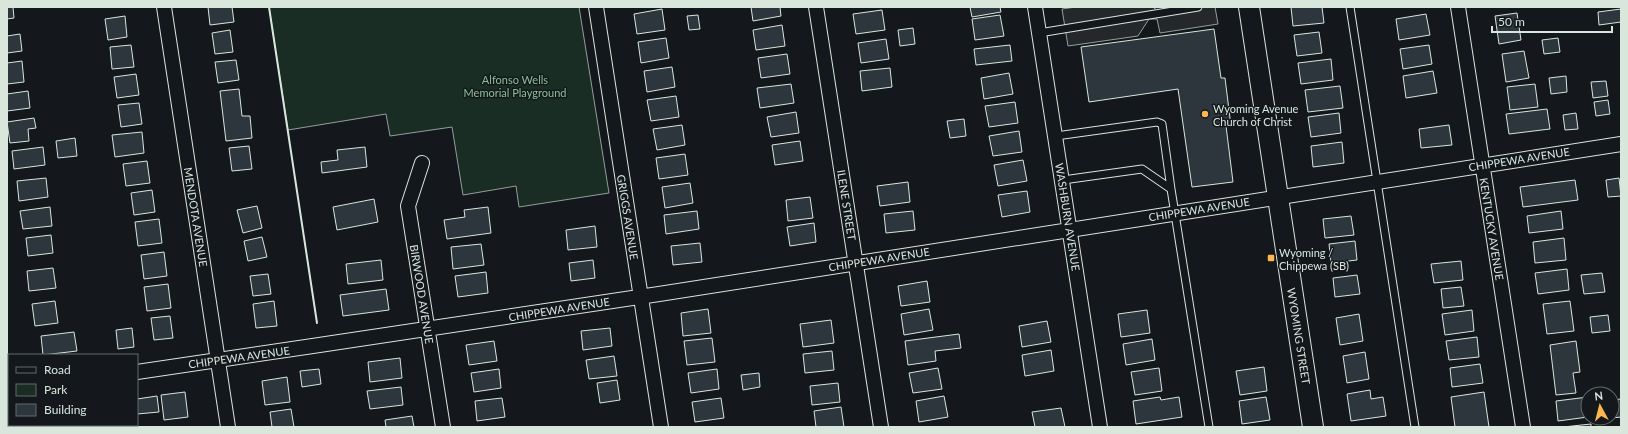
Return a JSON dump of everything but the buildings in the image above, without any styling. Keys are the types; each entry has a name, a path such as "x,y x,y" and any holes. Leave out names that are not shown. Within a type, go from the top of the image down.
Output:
{"street":[{"name":"MENDOTA AVENUE","path":"164,7 228,427"},
{"name":"GRIGGS AVENUE","path":"596,7 661,427"},
{"name":"ILENE STREET","path":"816,7 881,427"},
{"name":"WASHBURN AVENUE","path":"1035,7 1100,427"},
{"name":"WYOMING STREET","path":"1249,7 1314,427"},
{"name":"KENTUCKY AVENUE","path":"1458,7 1523,427"},
{"name":"CHIPPEWA AVENUE","path":"138,372 641,297 1070,231 1278,196 1621,144"},
{"name":"BIRWOOD AVENUE","path":"422,163 408,206 443,427"}],"lane":[{"path":"1039,33 1198,7"},
{"path":"1350,7 1415,427"},
{"path":"1056,136 1151,122 1162,124 1209,427"},
{"path":"1062,180 1142,170 1171,189"}],"green space":[{"name":"Alfonso Wells Memorial Playground","path":"269,7 579,7 609,193 519,207 516,186 463,195 452,127 390,136 386,114 288,130"}],"shaded area":[{"path":"1076,7 1153,7 1155,9 1155,7 1215,7 1218,24 1160,33 1157,19 1149,19 1138,36 1068,46 1062,9"}],"wall":[{"path":"269,7 317,323"}],"place":[{"name":"Wyoming Avenue Church of Christ","path":"1205,114"},
{"name":"Wyoming / Chippewa (SB)","path":"1271,258"}]}
